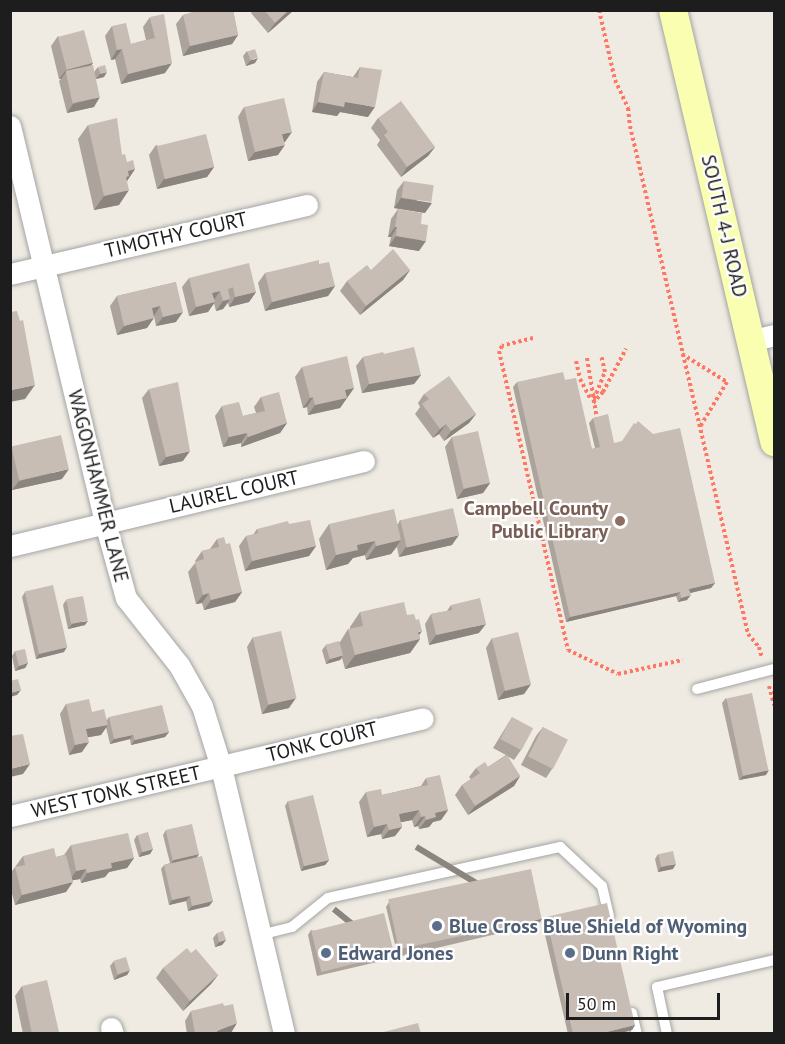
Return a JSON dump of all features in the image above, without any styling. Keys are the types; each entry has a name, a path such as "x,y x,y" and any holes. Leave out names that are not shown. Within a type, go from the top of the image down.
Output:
{"main road":[{"name":"SOUTH 4-J ROAD","path":"673,10 762,338 774,442"}],"street":[{"name":"WAGONHAMMER LANE","path":"10,126 105,523 126,598 179,665 202,706 221,767 284,1034"},
{"name":"TIMOTHY COURT","path":"10,274 307,205"},
{"name":"LAUREL COURT","path":"10,546 364,462"},
{"name":"TONK COURT","path":"221,767 423,718"},
{"name":"WEST TONK STREET","path":"10,816 221,767"}],"lane":[{"path":"697,689 774,669"},
{"path":"260,935 292,927 328,898 560,847 602,886 613,931"},
{"path":"667,1034 657,987 774,960"},
{"path":"629,999 637,1034"}],"path":[{"path":"599,10 615,80 628,108 630,126 682,354 748,634 759,647 763,660"},
{"path":"533,338 502,346 499,351 568,650 618,674 681,660"},
{"path":"593,403 603,392 626,349"},
{"path":"682,354 727,381 700,427"},
{"path":"593,403 605,372 601,355"},
{"path":"587,358 597,421"},
{"path":"576,361 580,379 593,403"},
{"path":"768,681 774,705"}],"building":[{"path":"200,10 233,10 238,35 190,46 183,15"},
{"path":"264,10 289,10 275,23"},
{"path":"164,14 172,63 128,74 122,49 117,50 112,26 126,23 131,44 155,38 150,17"},
{"path":"84,30 93,63 67,70 58,37"},
{"path":"255,49 258,58 250,60 247,51"},
{"path":"93,65 100,97 72,103 66,71"},
{"path":"105,65 107,72 100,74 98,67"},
{"path":"360,67 382,70 375,107 345,102 344,107 318,102 324,72 358,78"},
{"path":"284,98 292,132 282,134 285,145 255,152 244,107"},
{"path":"401,101 435,147 407,167 384,135 388,132 378,118"},
{"path":"117,118 122,155 125,154 127,162 133,160 135,169 128,171 129,176 126,177 129,190 104,196 88,125"},
{"path":"206,134 214,167 165,179 157,146"},
{"path":"404,181 434,185 431,202 402,198"},
{"path":"398,209 422,213 421,224 428,225 426,241 396,236"},
{"path":"393,249 410,270 366,306 347,281 367,265 371,270"},
{"path":"319,260 319,264 329,262 335,286 272,302 265,273"},
{"path":"249,263 256,292 235,297 233,287 228,289 230,299 223,301 220,291 212,293 215,302 196,307 189,278"},
{"path":"176,282 183,312 163,317 160,306 152,308 154,318 124,326 117,296"},
{"path":"17,311 20,321 23,320 35,385 11,390 10,312"},
{"path":"414,347 421,375 369,384 363,357"},
{"path":"347,356 354,388 345,390 347,398 315,405 313,397 310,398 302,367"},
{"name":"Campbell County Public Library","path":"563,372 565,380 576,378 592,449 600,447 593,418 608,414 614,443 622,441 634,423 638,421 653,434 680,428 715,583 689,589 691,595 681,598 680,592 570,617 517,382"},
{"path":"449,376 476,414 451,431 446,424 440,429 422,404 429,399 424,394"},
{"path":"178,382 190,451 166,457 149,389"},
{"path":"279,392 287,423 248,437 247,433 229,437 222,406 239,402 243,416 265,411 261,397"},
{"path":"478,431 490,483 464,489 452,437"},
{"path":"61,435 69,469 19,481 11,446"},
{"path":"453,508 459,535 407,547 400,520"},
{"path":"394,509 401,540 376,546 375,541 357,545 358,550 336,555 329,524"},
{"path":"310,520 316,546 252,561 246,536 258,533 257,529 288,521 289,524"},
{"path":"224,537 226,544 230,543 242,592 211,600 209,593 203,595 195,562 204,559 202,551 219,547 217,539"},
{"path":"53,585 67,647 39,654 25,592"},
{"path":"83,596 88,621 71,624 66,599"},
{"path":"480,598 486,624 436,635 431,614 452,610 451,605"},
{"path":"404,602 407,615 414,614 416,620 419,619 422,631 418,632 420,639 355,655 348,629 363,626 360,612"},
{"path":"281,631 297,698 268,705 253,638"},
{"path":"518,632 531,684 505,691 492,639"},
{"path":"339,641 343,655 330,659 326,645"},
{"path":"25,649 28,663 19,666 15,651"},
{"path":"18,679 21,690 10,693 10,681"},
{"path":"752,693 768,770 743,776 727,698"},
{"path":"89,699 92,712 104,709 108,725 86,729 89,742 75,745 66,704"},
{"path":"162,705 169,732 135,740 133,735 114,739 109,717"},
{"path":"512,717 533,728 521,750 500,739"},
{"path":"543,727 568,740 553,769 528,756"},
{"path":"23,734 30,764 10,769 10,736"},
{"path":"507,755 520,776 475,806 462,785 480,773 476,768 485,762 488,767"},
{"path":"440,775 448,810 435,813 436,817 426,820 425,816 421,817 419,810 399,814 402,827 389,830 387,824 374,827 366,792 381,789 382,795 428,785 426,778"},
{"path":"313,795 329,860 304,866 288,801"},
{"path":"192,824 199,854 173,860 166,830"},
{"path":"148,832 153,849 142,852 137,835"},
{"path":"128,833 134,858 111,863 112,868 87,873 86,869 76,871 71,845"},
{"path":"54,848 56,857 66,855 73,882 22,895 15,867 25,865 23,856"},
{"path":"673,851 676,864 661,867 658,854"},
{"path":"202,856 213,901 192,906 190,896 172,900 164,865"},
{"path":"531,869 542,919 399,949 388,899"},
{"path":"607,903 635,1025 599,1034 573,1034 546,917"},
{"path":"384,913 394,954 321,972 311,931"},
{"path":"223,931 226,940 219,942 217,933"},
{"path":"187,948 191,953 196,949 218,975 190,1001 163,968"},
{"path":"126,957 130,970 118,974 114,961"},
{"path":"47,980 59,1032 32,1034 22,986"},
{"path":"223,1003 224,1006 233,1004 237,1023 217,1031 217,1034 195,1034 191,1011"},
{"path":"418,1023 421,1034 376,1034"}],"place":[{"name":"Campbell County Public Library","path":"620,521"},
{"name":"Blue Cross Blue Shield of Wyoming","path":"437,926"},
{"name":"Edward Jones","path":"326,953"},
{"name":"Dunn Right","path":"570,953"}]}
